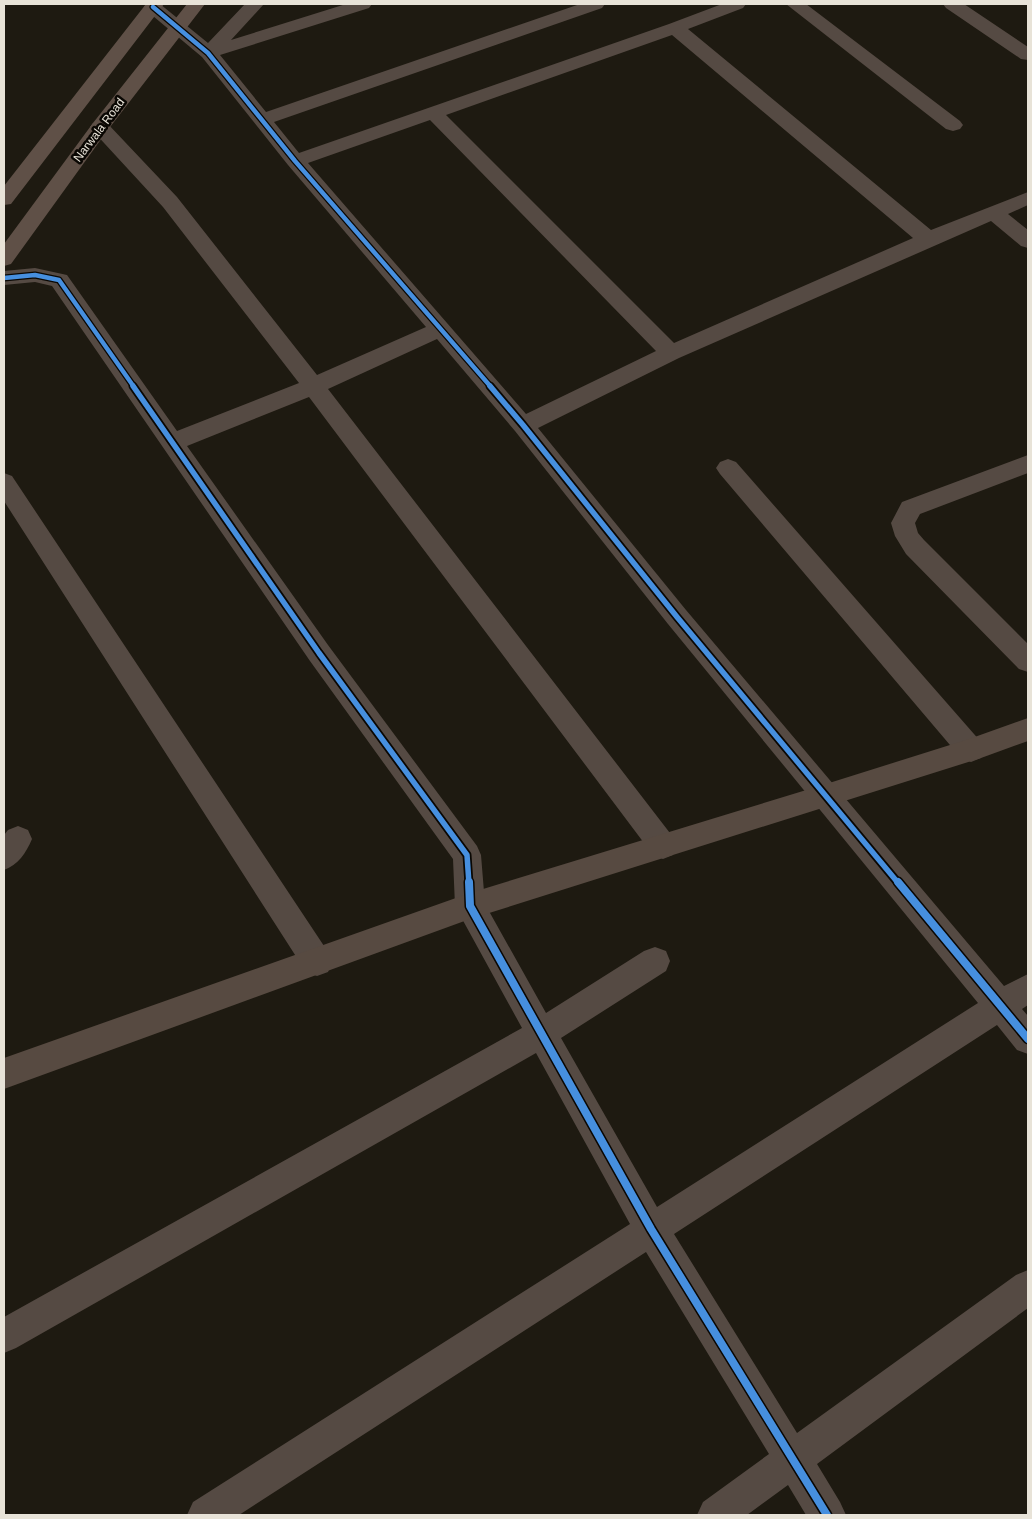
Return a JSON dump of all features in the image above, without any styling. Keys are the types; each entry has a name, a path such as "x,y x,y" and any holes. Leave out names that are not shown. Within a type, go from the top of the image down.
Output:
{"main road":[{"name":"Narwala Road","path":"4,258 100,127 196,4"},
{"path":"4,200 154,5"},
{"path":"4,1074 470,906 826,796 971,750 1028,729"}],"street":[{"path":"208,53 255,4"},
{"path":"208,53 363,4"},
{"path":"261,120 596,4"},
{"path":"295,162 675,28 737,4"},
{"path":"795,4 953,126"},
{"path":"952,4 1028,55"},
{"path":"154,5 208,53 295,162 523,425 677,617 826,796 1015,997 1028,1038"},
{"path":"675,28 928,239"},
{"path":"433,113 671,353"},
{"path":"100,127 170,202 314,386 663,846"},
{"path":"523,425 671,353 928,239 1028,198"},
{"path":"994,213 1028,241"},
{"path":"4,278 35,275 59,280 319,654 468,855 470,906 651,1228 827,1515"},
{"path":"171,443 314,386 440,329"},
{"path":"1028,464 911,508 903,523 907,536 915,547 1028,661"},
{"path":"728,468 971,750"},
{"path":"4,482 317,962"},
{"path":"4,1336 542,1033 655,961"},
{"path":"206,1515 651,1228 1015,997"},
{"path":"716,1515 1028,1287"}],"cycle path":[{"path":"153,7 208,53 295,161 523,425 677,617 1028,1039"},
{"path":"4,278 35,275 59,280 319,653 467,855 470,906 651,1229 827,1515"}]}
